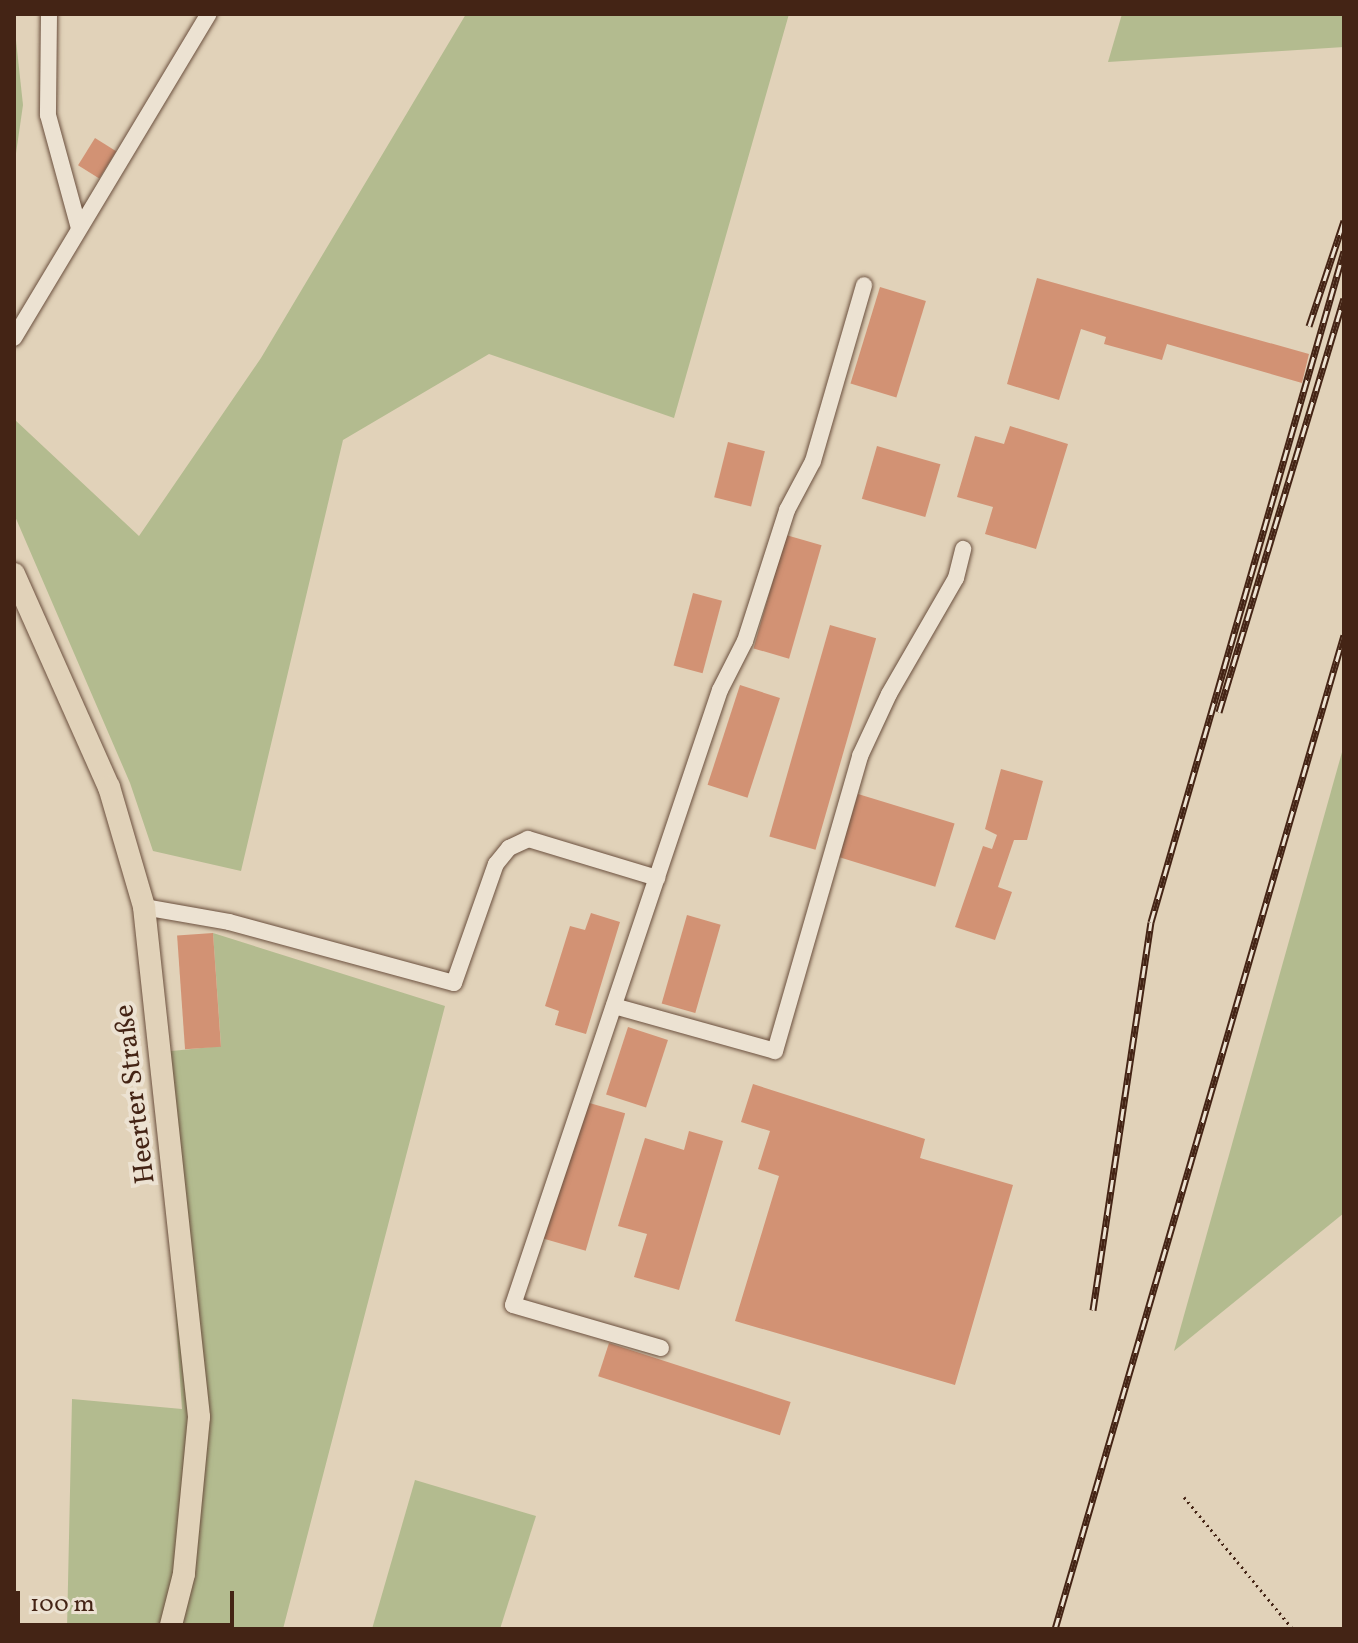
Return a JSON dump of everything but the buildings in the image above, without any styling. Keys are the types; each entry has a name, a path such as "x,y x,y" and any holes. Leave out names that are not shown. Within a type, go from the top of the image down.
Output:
{"main road":[{"name":"Heerter Straße","path":"14,574 109,787 144,907 199,1417 184,1574 170,1629"}],"lane":[{"path":"49,14 48,115 79,228"},
{"path":"14,338 209,14"},
{"path":"661,1348 513,1305 720,690 745,641 787,510 813,461 864,285"},
{"path":"614,1006 775,1051 860,756 889,694 943,603 963,549"},
{"path":"144,907 229,922 454,983 496,864 509,848 528,839 657,878"}],"path":[{"path":"1184,1497 1293,1629"}],"green space":[{"path":"466,14 789,14 674,418 489,354 343,440 241,871 153,851 130,783 14,514 14,419 139,536 261,358"},
{"path":"1122,14 1344,14 1344,47 1108,62"},
{"path":"14,22 23,105 14,167"},
{"path":"1344,745 1344,1213 1174,1351"},
{"path":"213,933 445,1006 283,1629 67,1629 72,1399 182,1409 162,1113 152,1053 221,1046"},
{"path":"415,1480 536,1516 500,1629 372,1629"}],"railway":[{"path":"1309,326 1344,221"},
{"path":"1093,1310 1151,922 1344,251"},
{"path":"1219,712 1344,298"},
{"path":"1055,1629 1344,635"}]}
